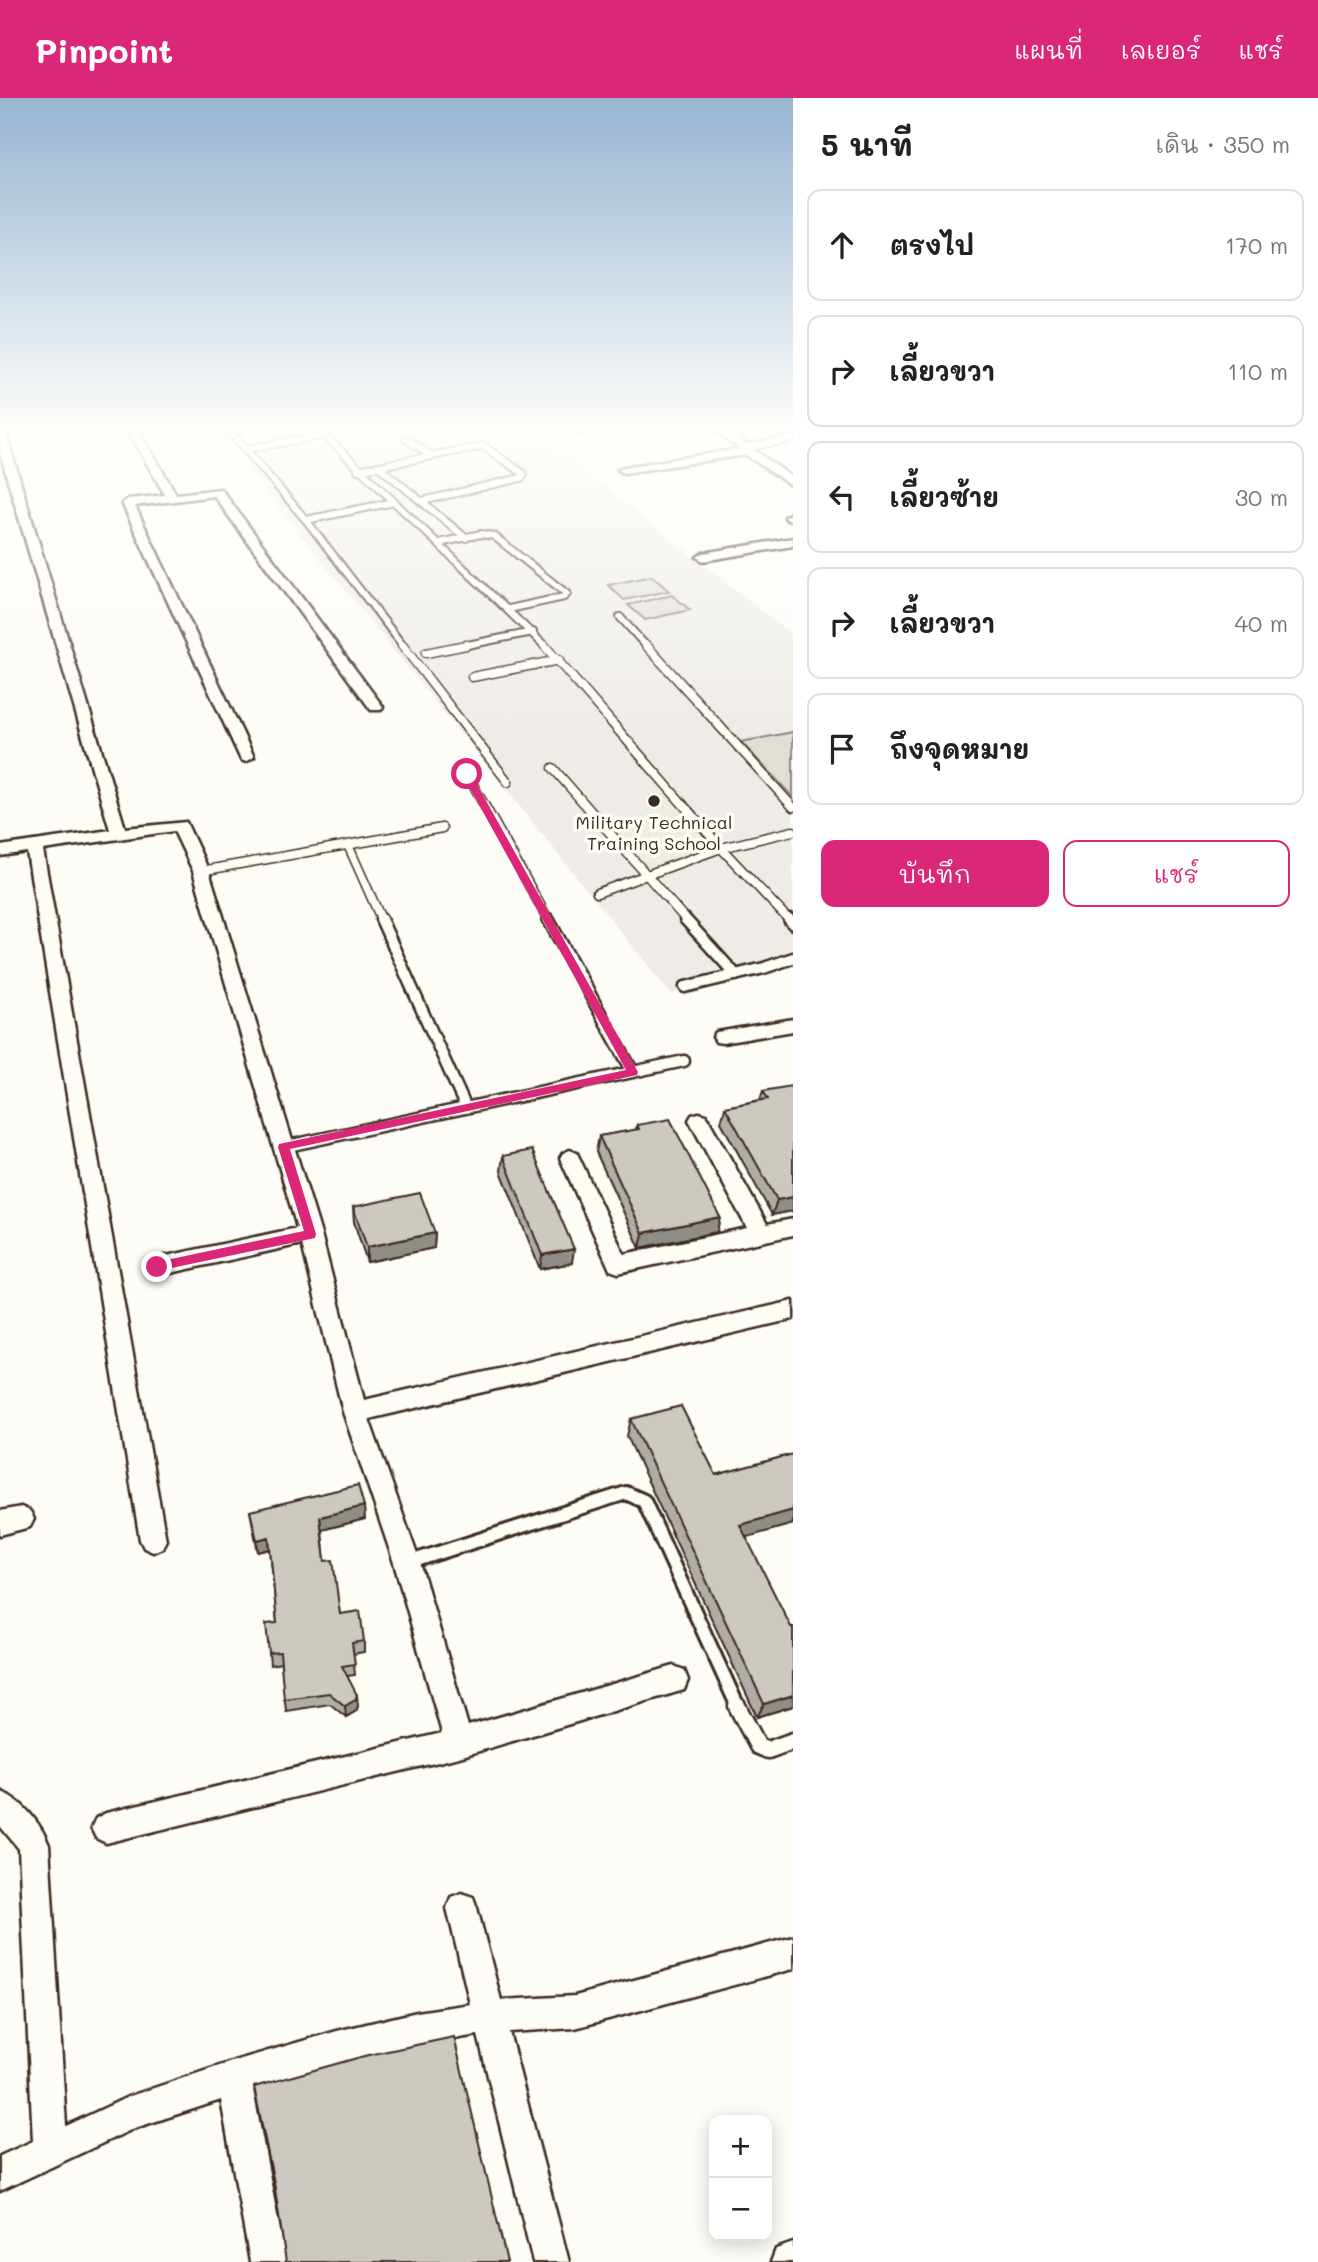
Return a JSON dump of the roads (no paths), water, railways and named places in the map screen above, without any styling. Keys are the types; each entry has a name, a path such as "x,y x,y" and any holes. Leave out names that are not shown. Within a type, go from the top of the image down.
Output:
{"street":[{"path":"21,530 118,831"},
{"path":"141,530 246,757"},
{"path":"244,530 376,707"},
{"path":"703,557 793,542"},
{"path":"0,851 118,831 180,824 201,871 310,1234 355,1412 407,1563 459,1742"},
{"path":"34,845 153,1540"},
{"path":"723,1037 793,1025"},
{"path":"699,1120 761,1234"},
{"path":"570,1158 618,1264 793,1227"},
{"path":"157,1267 310,1234"},
{"path":"355,1412 793,1310"},
{"path":"106,1828 459,1742 674,1680"},
{"path":"0,1806 20,1824 34,1845 50,2150"},
{"path":"462,1908 551,2262"},
{"path":"0,2174 130,2112 337,2047 417,2028 488,2017 575,2011 793,1953"},
{"path":"234,2078 268,2262"}],"lane":[{"path":"314,530 508,782"},
{"path":"424,530 533,632 721,848 793,925"},
{"path":"456,530 466,538"},
{"path":"439,544 481,534 494,536 567,594 564,597 509,609"},
{"path":"620,617 793,807"},
{"path":"426,653 533,632"},
{"path":"472,677 559,660"},
{"path":"553,768 646,877 736,975"},
{"path":"467,774 633,1072"},
{"path":"201,871 442,828"},
{"path":"597,893 721,848 793,831"},
{"path":"348,845 466,1108"},
{"path":"685,987 793,958"},
{"path":"283,1147 684,1061"},
{"path":"407,1563 626,1493 636,1495 644,1501 751,1737 758,1746 768,1750 793,1741"}],"place":[{"name":"Military Technical Training School","path":"654,801"}]}
